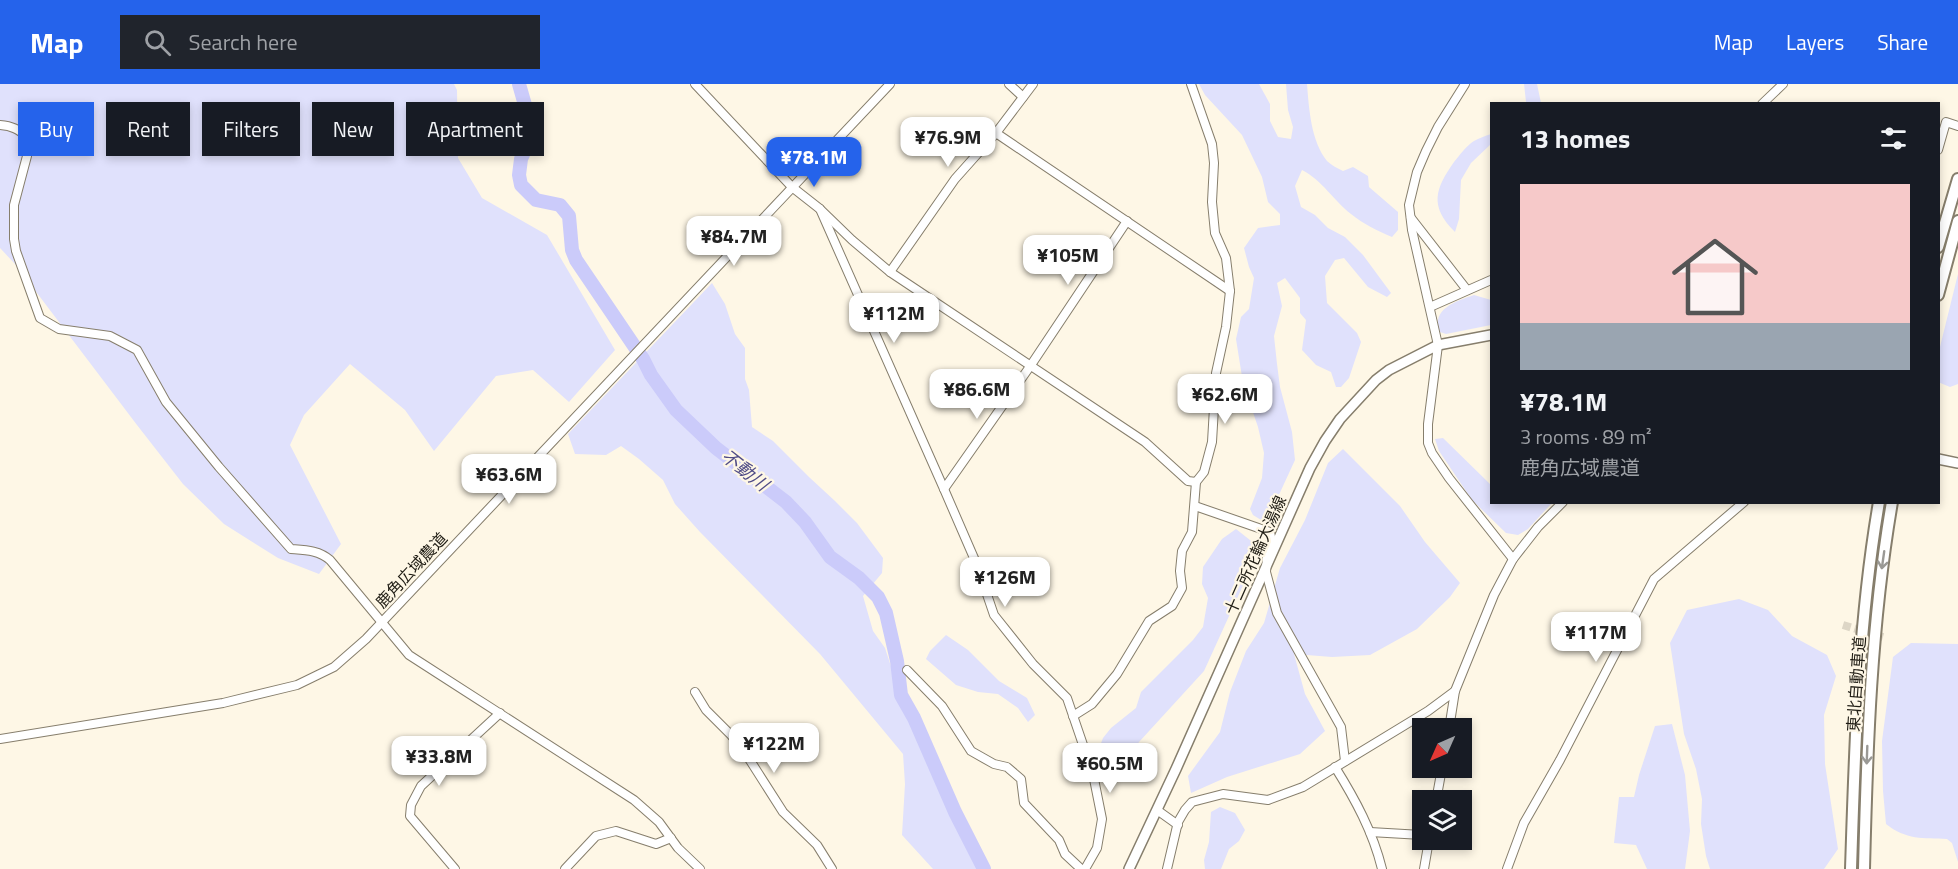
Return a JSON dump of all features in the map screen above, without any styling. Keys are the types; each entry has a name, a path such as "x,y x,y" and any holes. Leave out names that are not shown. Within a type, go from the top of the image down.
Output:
{"highway":[{"path":"1940,240 1958,179"},
{"path":"1940,288 1958,222"},
{"name":"東北自動車道","path":"1851,869 1857,699 1864,613 1879,504"},
{"name":"東北自動車道","path":"1864,869 1870,689 1876,615 1892,504"}],"main road":[{"name":"十二所花輪大湯線","path":"1129,869 1310,468 1325,441 1340,419 1376,380 1389,370 1438,345 1490,335"},
{"path":"1940,459 1958,463"}],"street":[{"path":"694,84 792,187 890,272 1145,442 1188,481 1196,482"},
{"name":"鹿角広域農道","path":"0,740 223,702 297,685 334,667 366,639 890,84"},
{"path":"1009,84 1023,97"},
{"path":"890,272 955,179 996,133 1033,84"},
{"path":"1073,716 1092,704 1118,674 1149,621 1172,606 1182,588 1180,572 1182,551 1192,532 1196,482 1204,472 1212,442 1216,373 1226,327 1230,291 1226,258 1215,233 1212,202 1214,163 1212,144 1191,84"},
{"path":"1465,84 1438,127 1417,172 1409,205 1438,345 1428,424 1428,443 1449,478 1513,559"},
{"path":"1764,102 1783,84"},
{"path":"1940,143 1946,122 1956,126"},
{"path":"0,124 11,126 27,137 27,156 14,205 14,239 16,251 40,318 59,329 110,336 137,350 166,402 291,549 323,554 409,655 634,800 659,822 678,848 700,869"},
{"path":"996,133 1230,291"},
{"path":"820,209 944,489 994,615 1033,664 1067,699 1093,774 1102,819 1097,848 1083,869 1065,854 1059,840 1024,803 1021,779 1006,767 994,764 971,751 942,705 907,670"},
{"path":"1410,217 1467,291"},
{"path":"944,489 1031,365 1127,221"},
{"path":"1430,307 1490,280"},
{"path":"1451,718 1455,691 1494,595 1513,559 1538,527 1561,504"},
{"path":"1195,506 1270,532 1266,567 1277,613 1341,727 1345,761"},
{"path":"1507,869 1524,823 1560,760 1654,579 1734,506"},
{"path":"1167,869 1178,825 1185,810 1192,802 1223,794 1268,800 1303,787 1428,711 1455,691"},
{"path":"695,692 706,710 746,754 783,812 816,845 832,869"},
{"path":"455,869 410,816 411,805 421,786 500,713"},
{"path":"1335,767 1370,832 1382,869"},
{"path":"1157,810 1178,825"},
{"path":"565,869 596,836 616,831 656,844 671,838"},
{"path":"1370,832 1412,834"},
{"path":"1424,869 1427,850"}],"shaded area":[{"path":"0,84 454,84 457,90 457,102 406,102 406,156 458,156 482,198 547,235 615,350 569,402 533,370 496,376 434,451 405,410 350,364 304,415 290,445 341,544 319,574 278,558 224,524 183,484 15,264 0,248"},
{"path":"1199,84 1259,84 1270,104 1270,121 1278,137 1291,139 1293,127 1288,110 1286,84 1307,84 1314,134 1327,161 1343,171 1353,167 1368,176 1369,187 1398,212 1398,230 1392,237 1356,218 1316,179 1302,170 1295,186 1301,207 1315,215 1328,228 1345,237 1363,255 1391,293 1387,297 1368,287 1344,258 1335,260 1325,276 1327,303 1357,333 1361,342 1349,378 1341,387 1336,387 1331,372 1316,365 1302,350 1306,320 1300,313 1300,298 1285,278 1277,283 1282,306 1274,336 1280,387 1292,432 1295,460 1266,523 1253,515 1250,509 1262,478 1264,453 1243,383 1236,339 1241,317 1249,309 1254,278 1244,248 1258,228 1280,225 1280,214 1268,202 1262,177 1242,135 1205,95"},
{"path":"1524,84 1537,84 1541,102 1526,102"},
{"path":"1490,134 1490,145 1471,163 1461,180 1459,219 1455,232 1441,214 1438,206 1439,189 1454,162 1476,140"},
{"path":"1958,274 1958,384 1950,387 1940,383 1940,347"},
{"path":"712,283 725,304 735,334 745,348 745,379 749,390 752,427 773,441 857,523 883,558 882,573 863,596 873,631 885,648 899,691 979,869 933,869 902,835 905,784 903,754 820,654 675,504 663,480 621,446 606,455 575,454 568,434"},
{"path":"1474,295 1490,300 1490,325 1446,334 1440,332 1439,317 1453,303"},
{"path":"1443,438 1490,484 1490,504 1551,504 1528,529 1518,535 1506,533 1472,500 1439,451 1435,439"},
{"path":"1343,449 1400,506 1425,542 1460,583 1450,597 1417,629 1370,655 1332,657 1294,654 1305,694 1325,731 1300,754 1227,777 1191,793 1188,776 1220,732 1230,692 1246,651 1264,623 1280,568 1305,520 1328,463"},
{"path":"1236,529 1260,548 1204,671 1139,742 1131,754 1127,773 1115,771 1103,760 1100,746 1103,738 1111,728 1136,708 1141,692 1203,627 1208,598 1202,584 1203,567 1222,539"},
{"path":"1739,599 1768,610 1792,636 1827,655 1836,676 1824,715 1825,764 1838,849 1824,869 1710,869 1701,824 1702,799 1696,769 1684,734 1670,643 1687,610"},
{"path":"946,635 968,650 999,681 1027,698 1035,715 1028,722 1018,708 998,694 978,692 956,685 926,659 930,651"},
{"path":"1911,643 1958,644 1958,862 1952,843 1947,839 1908,836 1886,824 1882,741 1893,657"},
{"path":"1672,724 1685,775 1690,831 1685,869 1647,869 1636,845 1614,843 1619,797 1634,797 1655,726"},
{"path":"1220,807 1235,813 1245,830 1239,841 1229,849 1221,869 1205,869 1204,860 1209,842 1211,812"}],"waterway":[{"name":"不動川","path":"519,84 529,119 530,134 521,159 519,175 521,185 536,200 560,205 569,216 572,250 576,260 676,410 716,448 786,502 805,522 830,557 859,578 878,597 886,613 897,661 901,695 914,718 955,812 984,869"}],"tunnel":[{"path":"1843,625 1883,637"}]}
